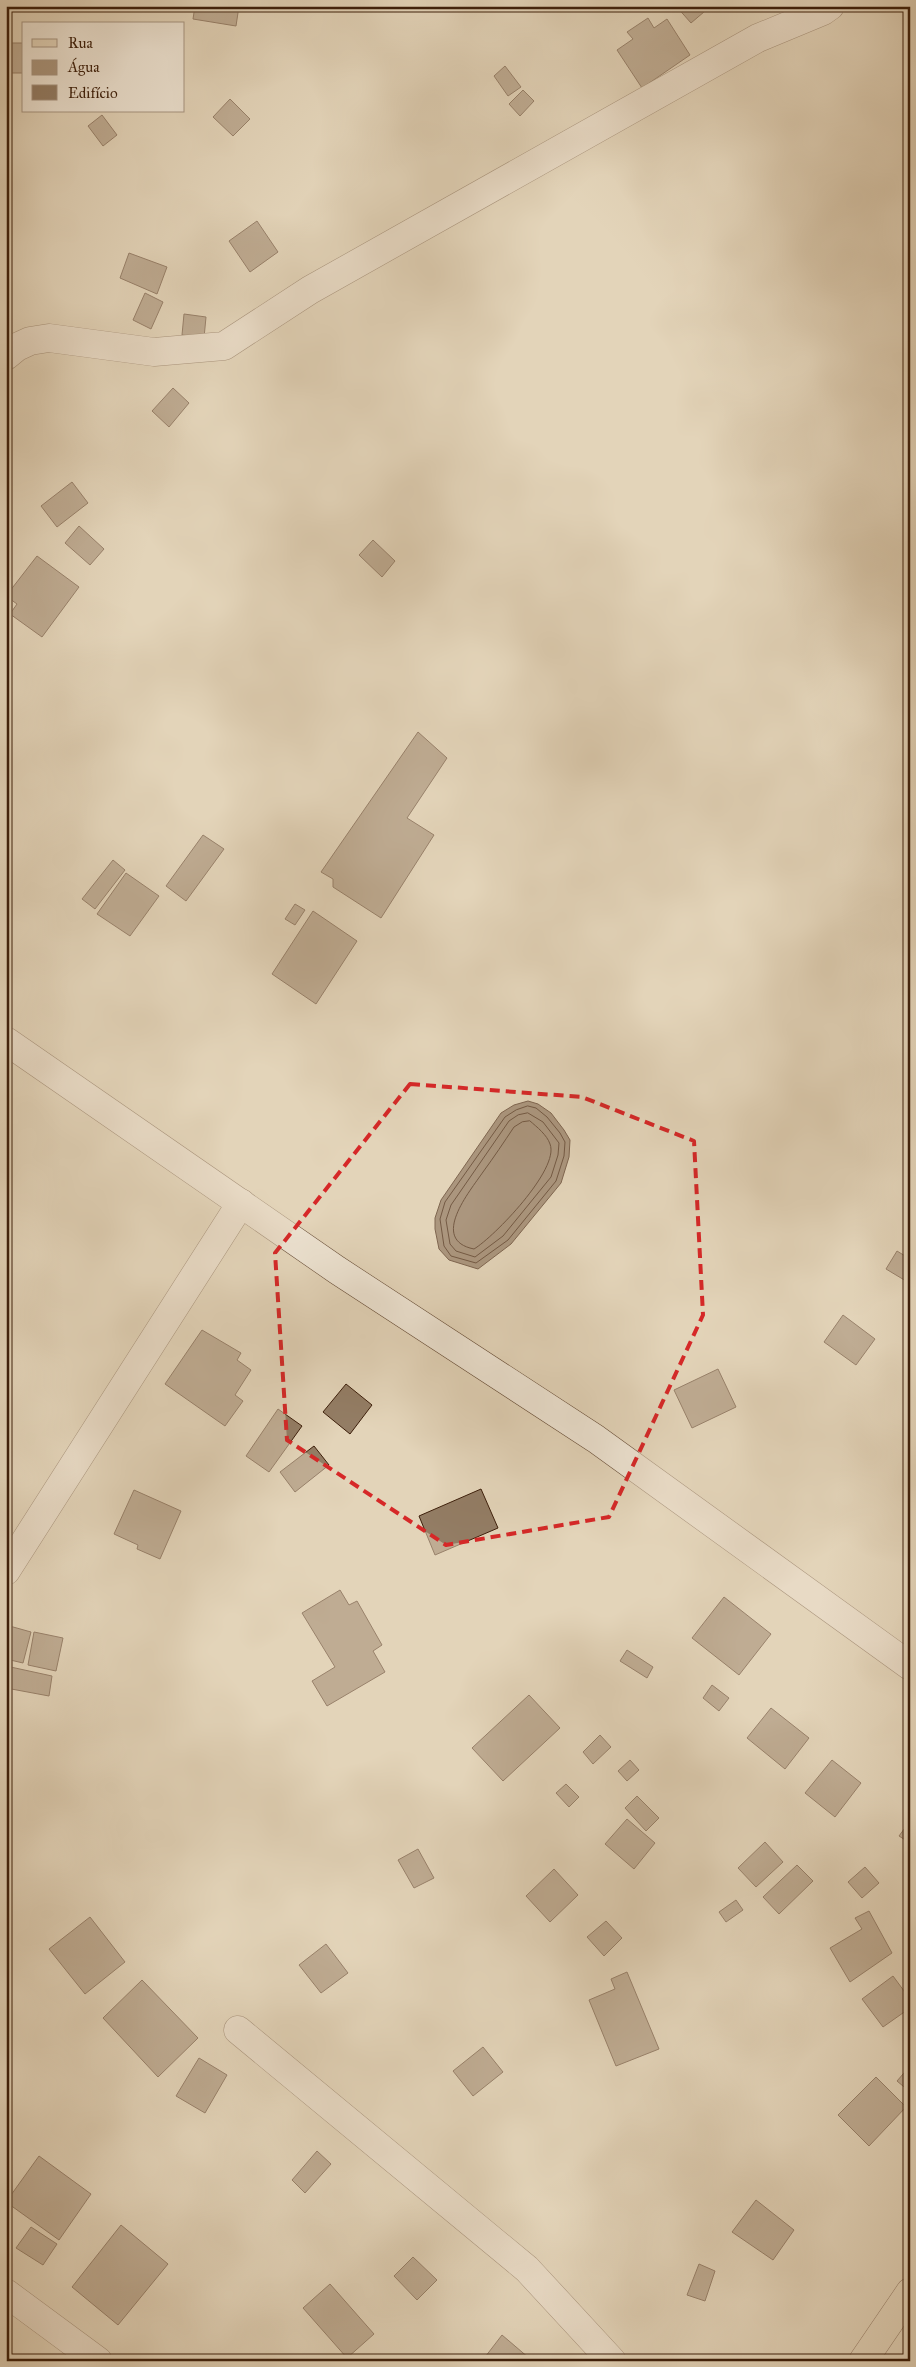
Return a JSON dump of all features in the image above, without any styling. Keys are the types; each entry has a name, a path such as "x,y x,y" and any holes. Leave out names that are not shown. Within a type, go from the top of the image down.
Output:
{"main road":[{"path":"863,2361 910,2292"}],"street":[{"path":"6,356 17,347 30,341 49,338 154,352 224,346 310,290 758,38 823,11 830,6"},
{"path":"6,1041 337,1270 596,1439 910,1666"},
{"path":"6,1571 241,1203"},
{"path":"238,2030 527,2269 612,2361"},
{"path":"6,2293 98,2361"}],"highlighted area":[{"path":"410,1084 582,1097 694,1141 703,1315 609,1517 446,1545 287,1440 275,1253"}],"water":[{"path":"528,1101 538,1104 551,1113 570,1140 569,1157 561,1183 511,1244 478,1269 449,1260 439,1249 435,1229 435,1218 441,1200 501,1113 514,1105"}],"building":[{"path":"195,6 239,6 236,26 193,19"},
{"path":"676,6 711,6 691,23"},
{"path":"648,18 654,28 667,19 690,55 642,88 617,50 633,39 627,32"},
{"path":"6,43 22,43 22,73 6,73"},
{"path":"505,66 521,87 508,96 494,76"},
{"path":"523,90 534,101 520,116 509,104"},
{"path":"230,99 250,119 233,136 213,117"},
{"path":"102,115 117,135 103,146 88,126"},
{"path":"257,221 278,252 250,272 229,241"},
{"path":"129,253 167,267 157,294 120,278"},
{"path":"145,293 163,302 151,329 133,320"},
{"path":"184,314 206,317 204,338 182,335"},
{"path":"173,388 189,403 169,427 152,411"},
{"path":"72,482 88,503 57,527 41,506"},
{"path":"79,526 104,549 90,565 65,543"},
{"path":"373,540 395,561 382,577 359,555"},
{"path":"37,556 79,587 42,637 10,614 17,604 6,596"},
{"path":"418,732 447,758 407,818 434,835 381,918 333,887 333,879 321,872"},
{"path":"203,835 224,849 186,901 166,886"},
{"path":"113,860 125,870 95,909 82,899"},
{"path":"126,873 159,896 130,936 97,914"},
{"path":"295,904 305,910 295,925 285,919"},
{"path":"313,911 357,941 316,1004 272,974"},
{"path":"897,1251 910,1259 910,1274 906,1281 886,1269"},
{"path":"843,1315 875,1339 856,1365 824,1342"},
{"path":"202,1330 241,1353 237,1360 251,1370 235,1395 243,1401 225,1426 165,1384"},
{"path":"718,1369 736,1407 692,1428 674,1390"},
{"path":"346,1384 372,1405 350,1434 323,1412"},
{"path":"278,1409 302,1426 269,1472 246,1456"},
{"path":"314,1446 329,1465 295,1492 280,1472"},
{"path":"481,1489 498,1528 435,1555 419,1516"},
{"path":"134,1490 181,1511 160,1559 137,1549 138,1545 114,1534"},
{"path":"340,1590 349,1605 357,1601 382,1645 373,1651 385,1672 327,1706 312,1681 335,1667 302,1613"},
{"path":"724,1597 771,1634 739,1675 692,1638"},
{"path":"6,1625 31,1632 23,1663 6,1659"},
{"path":"34,1632 63,1638 56,1671 28,1665"},
{"path":"627,1650 653,1667 647,1678 620,1661"},
{"path":"6,1666 52,1676 49,1696 6,1688"},
{"path":"712,1685 729,1698 719,1711 703,1698"},
{"path":"529,1695 560,1728 503,1781 472,1748"},
{"path":"771,1708 809,1738 785,1769 747,1738"},
{"path":"600,1735 611,1747 593,1764 583,1752"},
{"path":"630,1760 639,1770 627,1781 618,1771"},
{"path":"832,1760 861,1783 835,1817 805,1793"},
{"path":"566,1784 579,1797 569,1807 556,1793"},
{"path":"637,1796 659,1818 646,1831 625,1808"},
{"path":"627,1819 655,1843 634,1869 605,1844"},
{"path":"910,1821 910,1843 899,1836"},
{"path":"765,1842 783,1862 756,1887 738,1868"},
{"path":"418,1849 434,1878 414,1888 398,1860"},
{"path":"797,1865 813,1881 779,1914 763,1897"},
{"path":"865,1867 879,1883 862,1898 848,1882"},
{"path":"554,1869 578,1895 550,1922 526,1896"},
{"path":"736,1900 743,1910 726,1922 719,1912"},
{"path":"869,1911 892,1953 850,1982 830,1948 862,1929 855,1918"},
{"path":"90,1917 125,1962 85,1994 49,1949"},
{"path":"606,1921 622,1938 604,1956 587,1937"},
{"path":"326,1944 348,1973 321,1993 299,1965"},
{"path":"627,1972 659,2049 616,2066 589,2000 615,1989 611,1979"},
{"path":"893,1976 910,1999 910,2008 883,2027 862,1999"},
{"path":"142,1980 198,2038 158,2077 103,2018"},
{"path":"483,2047 503,2072 473,2096 453,2071"},
{"path":"199,2058 227,2075 205,2113 176,2096"},
{"path":"910,2066 910,2092 897,2081"},
{"path":"876,2077 906,2107 869,2146 838,2115"},
{"path":"317,2151 331,2164 305,2193 292,2180"},
{"path":"39,2156 91,2194 59,2240 6,2202"},
{"path":"756,2200 794,2230 773,2260 732,2232"},
{"path":"121,2225 168,2264 118,2325 72,2287"},
{"path":"31,2227 57,2244 43,2265 16,2248"},
{"path":"413,2257 437,2280 417,2300 394,2276"},
{"path":"699,2264 715,2271 705,2301 687,2295"},
{"path":"330,2284 374,2334 347,2358 303,2308"},
{"path":"502,2335 529,2358 527,2361 482,2361"}]}
